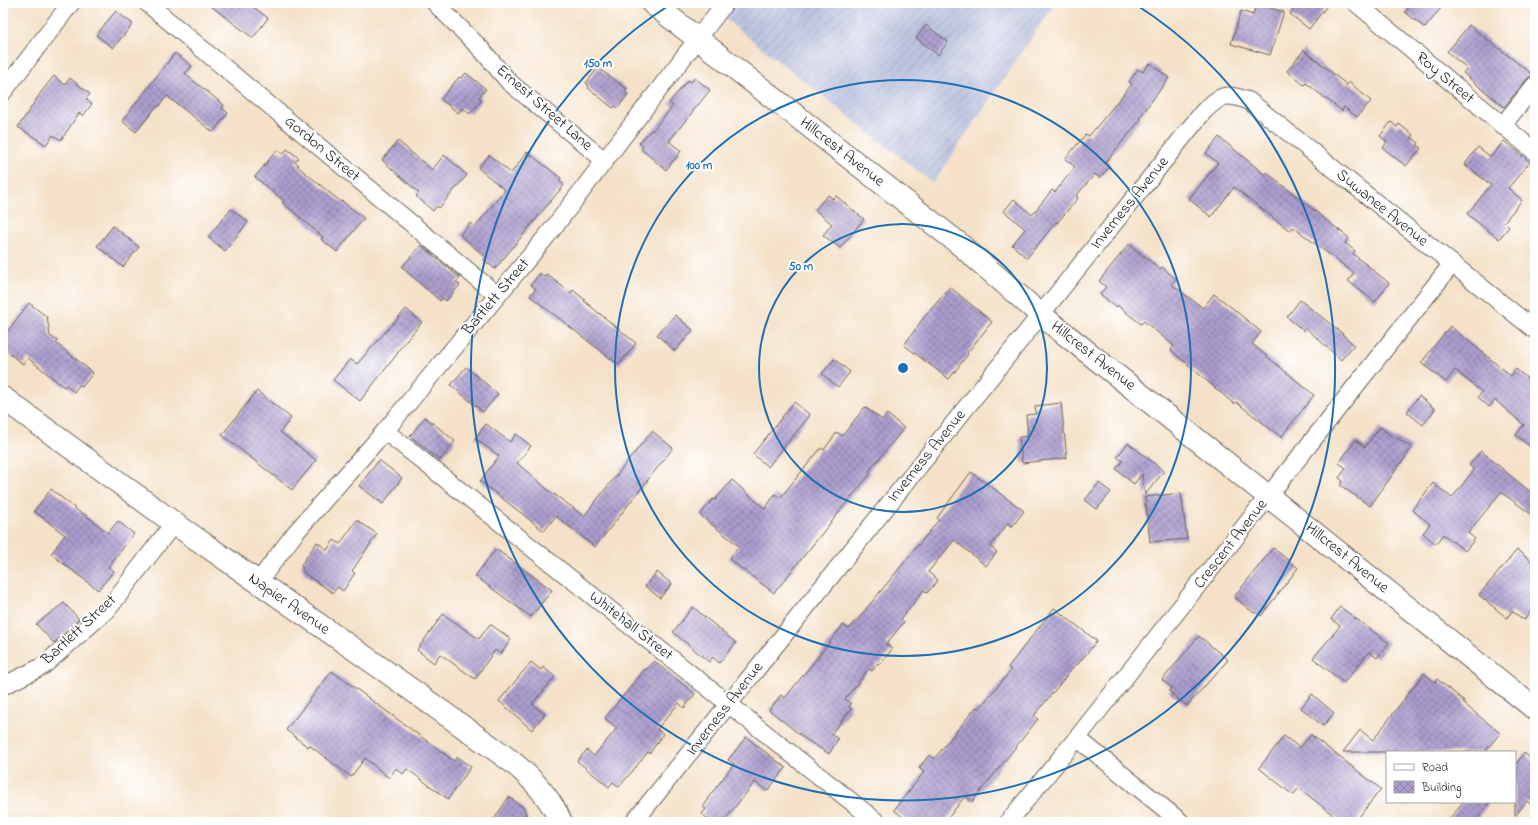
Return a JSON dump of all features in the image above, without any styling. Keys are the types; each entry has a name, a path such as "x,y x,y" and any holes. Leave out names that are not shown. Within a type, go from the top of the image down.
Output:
{"street":[{"path":"3,92 72,3"},
{"name":"Gordon Street","path":"147,3 497,295"},
{"name":"Ernest Street Lane","path":"435,3 482,50 509,82 605,161"},
{"name":"Hillcrest Avenue","path":"652,3 957,242 1041,315 1535,709"},
{"name":"Bartlett Street","path":"258,582 296,532 385,431 551,231 725,3"},
{"name":"Roy Street","path":"1356,3 1535,152"},
{"path":"1502,126 1535,85"},
{"name":"Inverness Avenue","path":"634,822 1203,112 1217,99 1225,96"},
{"name":"Suwanee Avenue","path":"1225,96 1236,96 1249,101 1535,330"},
{"name":"Crescent Avenue","path":"1008,822 1077,738 1452,264"},
{"name":"Napier Avenue","path":"3,398 174,523 511,761 528,774 542,790 560,822"},
{"name":"Whitehall Street","path":"385,431 877,822"},
{"name":"Bartlett Street","path":"3,686 43,666 108,609 174,523"},
{"path":"1077,738 1180,822"}],"shaded area":[{"path":"705,3 1055,3 933,183"}],"building":[{"path":"207,3 248,3 268,18 253,38"},
{"path":"1299,3 1329,3 1309,29 1290,14"},
{"path":"1412,3 1445,3 1425,28 1405,12"},
{"path":"1256,4 1284,12 1270,55 1231,44 1241,11 1253,15"},
{"path":"116,11 133,24 113,48 96,35"},
{"path":"926,25 948,42 938,55 916,38"},
{"path":"1469,25 1533,75 1527,79 1504,107 1463,73 1467,68 1447,52"},
{"path":"1304,50 1347,85 1349,82 1371,101 1357,117 1344,107 1342,111 1306,83 1304,85 1287,71"},
{"path":"175,53 192,66 185,74 224,105 222,108 228,113 213,132 167,96 136,132 122,121"},
{"path":"1150,63 1169,78 1139,118 1141,119 1105,163 1110,166 1100,178 1095,174 1076,196 1078,198 1057,223 1056,222 1027,258 1012,245 1025,229 1004,211 1014,199 1032,215 1052,190 1055,192 1075,167 1065,159 1086,134 1089,136 1132,84 1129,82 1138,69 1143,72"},
{"path":"598,68 627,89 625,92 628,94 618,108 615,106 613,108 588,88 589,86 586,83"},
{"path":"466,73 486,89 479,97 482,100 470,114 462,108 458,113 441,99 459,77 461,78"},
{"path":"54,76 65,85 70,78 90,94 86,99 92,104 83,116 79,113 61,140 53,135 46,145 18,127"},
{"path":"695,78 710,90 669,141 681,151 666,170 641,149 643,147 639,143 651,130 652,131 673,106 669,103 688,80 691,82"},
{"path":"1391,122 1397,127 1399,124 1413,135 1411,137 1419,143 1417,145 1421,148 1406,166 1383,148 1387,142 1380,136"},
{"path":"1219,137 1264,174 1266,172 1349,238 1345,243 1355,251 1353,254 1389,283 1375,302 1348,281 1354,273 1293,227 1290,231 1234,187 1211,217 1189,199 1218,163 1206,153"},
{"path":"398,141 432,170 444,155 467,175 439,208 437,206 433,211 416,196 419,193 382,160"},
{"path":"1504,141 1530,162 1508,188 1522,200 1504,222 1509,227 1499,239 1467,214 1491,185 1465,164 1478,147 1491,157"},
{"path":"287,149 299,158 295,162 299,165 297,166 341,202 342,201 364,218 337,252 321,239 323,237 283,203 284,201 255,177 277,150 283,154"},
{"path":"527,152 561,178 559,181 564,185 495,269 484,260 486,257 460,235 470,223 475,227 505,190 478,168 489,155 511,173"},
{"path":"828,195 833,199 836,196 864,219 840,248 823,235 832,224 815,210"},
{"path":"231,209 248,222 225,251 208,237"},
{"path":"113,226 139,247 123,267 97,246"},
{"path":"1129,244 1160,269 1162,267 1176,279 1171,284 1203,308 1214,294 1231,307 1261,332 1252,344 1314,395 1281,437 1236,402 1234,404 1171,350 1174,346 1144,321 1141,324 1100,294 1106,287 1099,281"},
{"path":"421,245 460,278 456,282 460,285 446,301 442,298 440,301 402,267"},
{"path":"540,273 544,277 546,274 571,293 573,290 585,300 584,301 636,343 619,365 530,296 536,289 531,285"},
{"path":"950,287 992,322 967,353 968,354 949,379 904,345 922,320"},
{"path":"1300,300 1343,334 1354,345 1341,360 1306,328 1304,331 1287,317"},
{"path":"29,303 47,317 50,336 58,341 56,343 93,373 82,387 79,385 74,392 66,385 64,387 28,358 23,364 3,349 3,337"},
{"path":"406,309 422,322 360,401 333,380 350,359 357,364"},
{"path":"675,315 693,330 675,351 657,335"},
{"path":"1450,326 1511,376 1516,369 1535,385 1535,451 1516,435 1524,425 1495,400 1489,407 1478,397 1482,392 1455,370 1446,382 1421,363"},
{"path":"834,359 850,372 838,387 822,374"},
{"path":"466,367 498,394 483,412 451,385"},
{"path":"257,391 291,418 280,432 316,460 292,490 222,435"},
{"path":"1419,396 1435,409 1423,425 1407,412"},
{"path":"794,402 810,415 768,467 753,454"},
{"path":"1061,403 1067,458 1022,463 1019,437 1028,436 1026,415 1036,414 1035,406"},
{"path":"865,407 882,420 887,414 904,428 869,471 871,473 774,593 729,559 739,546 700,515 713,499 715,500 732,480 765,509 775,494 780,498 821,448 824,450 837,432 842,436"},
{"path":"425,417 455,441 440,460 410,436"},
{"path":"486,424 510,442 516,434 531,446 517,463 554,495 584,516 652,431 673,448 595,547 556,516 544,531 480,481 499,456 475,438"},
{"path":"1380,427 1395,439 1396,437 1412,448 1370,506 1340,485 1343,481 1339,478 1346,468 1339,463 1356,440 1365,447"},
{"path":"1128,443 1164,471 1145,495 1142,474 1134,484 1116,469 1123,461 1117,457"},
{"path":"1481,451 1535,496 1535,517 1501,492 1468,533 1475,539 1465,551 1443,534 1436,544 1423,533 1430,524 1412,510 1433,483 1452,498 1474,470 1469,465"},
{"path":"379,460 402,478 383,504 359,486"},
{"path":"971,472 1024,511 1012,527 1008,523 990,547 997,552 986,566 954,540 928,572 938,580 927,593 924,590 901,619 904,622 886,644 892,649 880,664 878,663 872,671 869,669 845,699 851,704 849,707 851,709 831,734 838,739 829,754 804,738 769,710 781,695 785,698 843,625 849,629 857,620 939,520 937,518"},
{"path":"1099,483 1111,492 1097,509 1085,500"},
{"path":"51,489 108,533 118,521 134,534 108,567 114,571 98,590 51,554 65,535 34,511"},
{"path":"1181,493 1187,539 1150,542 1145,497"},
{"path":"357,520 377,534 352,571 355,573 343,591 337,587 333,593 304,573 301,565 317,542 327,550 334,540 340,544"},
{"path":"1273,548 1298,568 1261,616 1255,612 1254,613 1234,597"},
{"path":"496,549 552,590 531,617 475,576"},
{"path":"1517,550 1535,564 1535,606 1524,620 1512,611 1507,618 1479,595"},
{"path":"657,572 672,584 660,598 645,586"},
{"path":"64,603 79,619 54,643 36,624"},
{"path":"693,607 736,643 719,663 713,657 709,662 673,632"},
{"path":"1340,607 1389,643 1377,658 1369,652 1344,683 1313,658 1340,626 1331,619"},
{"path":"1054,608 1097,641 1077,665 1076,664 1034,716 1038,719 972,802 965,796 945,822 909,822 894,810 924,772 919,768 929,755 934,759 976,707 979,709 1011,670 1008,667"},
{"path":"443,614 479,639 490,624 511,639 501,654 495,650 475,679 440,654 434,663 417,650"},
{"path":"1199,636 1228,660 1187,706 1169,691 1172,688 1162,680"},
{"path":"654,661 695,694 684,708 679,703 657,729 663,734 650,753 648,752 619,787 613,782 609,787 577,761 587,750 594,756 617,728 605,718 645,669 646,670"},
{"path":"531,662 541,670 543,667 555,677 532,704 545,714 532,730 499,701"},
{"path":"332,671 454,761 457,757 471,767 448,799 407,769 403,774 396,768 389,778 365,758 351,777 309,745 308,747 286,730"},
{"path":"1424,673 1435,682 1437,679 1464,701 1463,703 1500,733 1486,751 1343,752 1360,730 1373,740"},
{"path":"1312,694 1334,713 1323,726 1301,708"},
{"path":"1311,735 1381,789 1355,822 1342,822 1299,788 1293,795 1259,768 1284,736 1300,748"},
{"path":"746,737 786,768 767,791 755,782 723,822 711,822 702,814 706,809 703,807 708,800 707,799 734,764 728,760"},
{"path":"1524,753 1535,762 1535,808 1527,801 1515,816 1516,803 1516,765"},
{"path":"509,797 524,808 528,822 492,822"},
{"path":"1462,803 1489,803 1475,822 1447,822"}]}
